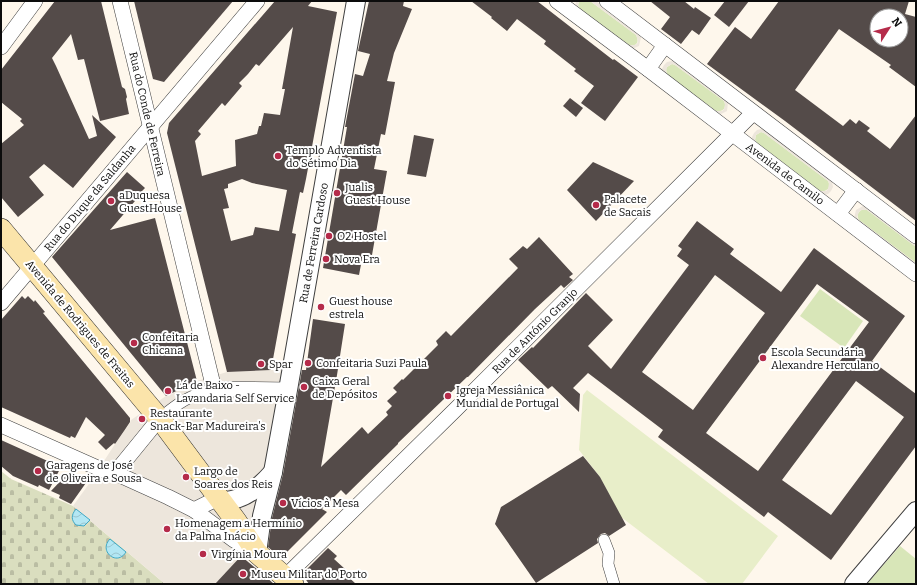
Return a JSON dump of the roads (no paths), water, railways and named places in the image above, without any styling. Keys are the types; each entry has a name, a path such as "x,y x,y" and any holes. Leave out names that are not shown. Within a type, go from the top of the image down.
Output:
{"main road":[{"name":"Avenida de Rodrigues de Freitas","path":"1,229 159,419"},
{"path":"159,419 221,501 257,553 289,580"}],"street":[{"path":"1,47 35,1"},
{"name":"Rua do Conde de Ferreira","path":"120,1 214,389"},
{"name":"Rua do Duque da Saldanha","path":"1,303 257,1"},
{"name":"Rua de Ferreira Cardoso","path":"288,390 356,1"},
{"name":"Avenida de Camilo","path":"557,1 916,274"},
{"path":"607,1 916,236"},
{"path":"648,69 665,45"},
{"path":"733,134 753,113"},
{"name":"Rua de António Granjo","path":"289,580 455,410 733,134"},
{"path":"838,214 856,190"},
{"path":"1,425 100,469 114,473 194,510 234,540 257,553 262,516 273,472 288,390 214,389 183,400 159,419 114,473"},
{"path":"194,510 212,501 235,500 252,492 264,483 273,472"},
{"path":"854,584 916,511"},
{"path":"604,540 609,553 608,564 614,584"}],"water":[{"path":"76,509 90,520 84,526 76,525 73,521 72,515"},
{"path":"110,539 126,552 122,556 114,558 107,552 106,548"}],"place":[{"name":"Templo Adventista do Sétimo Dia","path":"278,156"},
{"name":"Jualis Guest House","path":"337,193"},
{"name":"aDuquesa GuestHouse","path":"111,201"},
{"name":"Palacete de Sacais","path":"596,205"},
{"name":"O2 Hostel","path":"329,236"},
{"name":"Nova Era","path":"326,259"},
{"name":"Guest house estrela","path":"321,307"},
{"name":"Confeitaria Chicana","path":"134,343"},
{"name":"Escola Secundária Alexandre Herculano","path":"763,358"},
{"name":"Confeitaria Suzi Paula","path":"308,363"},
{"name":"Spar","path":"261,364"},
{"name":"Caixa Geral de Depósitos","path":"304,387"},
{"name":"Lá de Baixo - Lavandaria Self Service","path":"168,391"},
{"name":"Igreja Messiânica Mundial de Portugal","path":"448,396"},
{"name":"Restaurante Snack-Bar Madureira's","path":"142,419"},
{"name":"Garagens de José de Oliveira e Sousa","path":"38,471"},
{"name":"Largo de Soares dos Reis","path":"186,477"},
{"name":"Vícios à Mesa","path":"283,503"},
{"name":"Homenagem a Hermínio da Palma Inácio","path":"167,529"},
{"name":"Virgínia Moura","path":"203,554"},
{"name":"Museu Militar do Porto","path":"243,574"}]}
